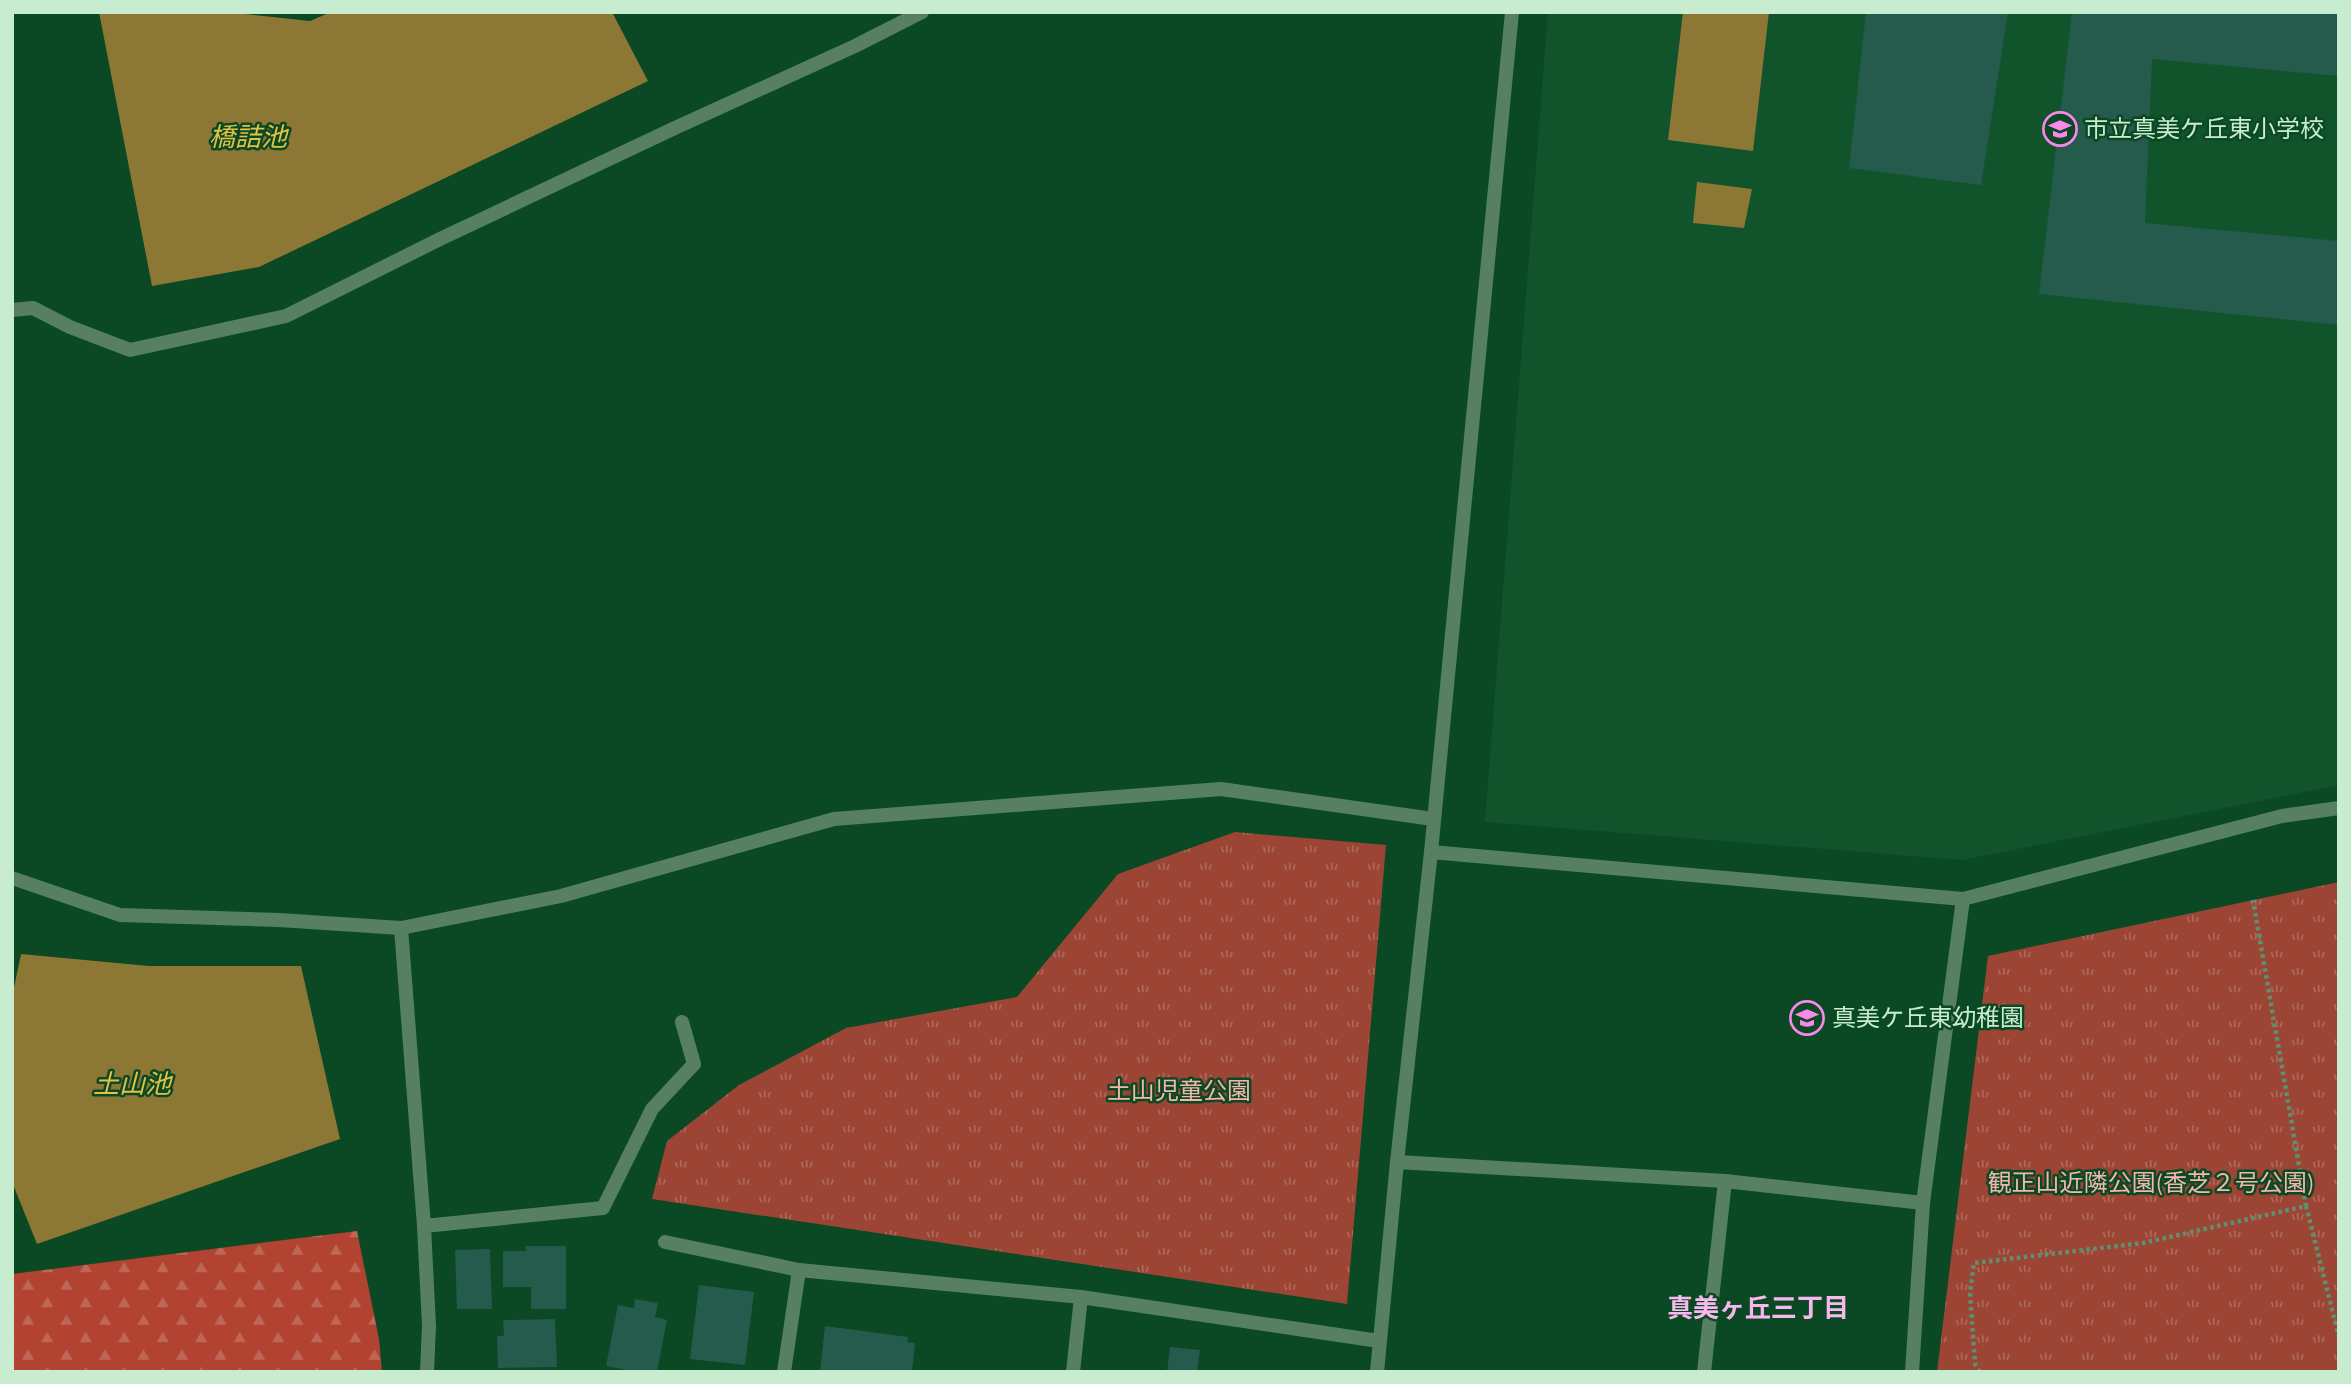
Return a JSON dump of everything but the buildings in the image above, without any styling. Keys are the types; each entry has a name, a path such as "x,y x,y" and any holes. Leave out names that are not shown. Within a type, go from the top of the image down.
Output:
{"street":[{"path":"12,310 33,308 70,327 130,350 286,316 465,227 855,46 922,12"},
{"path":"1377,1372 1513,12"},
{"path":"12,878 120,915 279,920 401,928 561,896 834,819 1221,789 1433,819"},
{"path":"1431,852 1962,899 2283,816 2339,808"},
{"path":"1912,1372 1923,1203 1962,899"},
{"path":"401,928 424,1227 429,1326 427,1372"},
{"path":"424,1227 603,1208 652,1110 694,1063 682,1022"},
{"path":"1397,1162 1725,1181 1923,1203"},
{"path":"1704,1372 1725,1181"},
{"path":"665,1242 799,1270 1081,1297 1379,1341"},
{"path":"784,1372 799,1270"},
{"path":"1073,1372 1081,1297"}],"path":[{"path":"2253,900 2306,1206 2339,1337"},
{"path":"1980,1372 1975,1364 1970,1293 1974,1263 2143,1243 2306,1206"}],"shaded area":[{"path":"1548,12 2339,12 2339,785 1962,860 1485,822"}],"green space":[{"name":"土山児童公園","path":"1235,832 1386,845 1347,1304 652,1199 667,1141 739,1085 846,1028 1017,997 1118,874"},
{"name":"観正山近隣公園(香芝２号公園)","path":"2339,882 2339,1372 1937,1372 1988,956"},
{"path":"357,1231 379,1339 382,1372 12,1372 12,1274"}],"water":[{"name":"橋詰池","path":"99,12 227,12 310,21 331,12 612,12 648,81 259,267 152,286"},
{"path":"1683,12 1769,12 1753,151 1668,140"},
{"path":"1697,182 1752,189 1744,228 1693,223"},
{"name":"土山池","path":"21,954 149,966 301,966 340,1139 37,1244 12,1182 12,997"}],"place":[{"name":"市立真美ケ丘東小学校","path":"2060,129"},
{"name":"真美ケ丘東幼稚園","path":"1807,1018"}],"district":[{"name":"真美ヶ丘三丁目","path":"1758,1308"}]}
